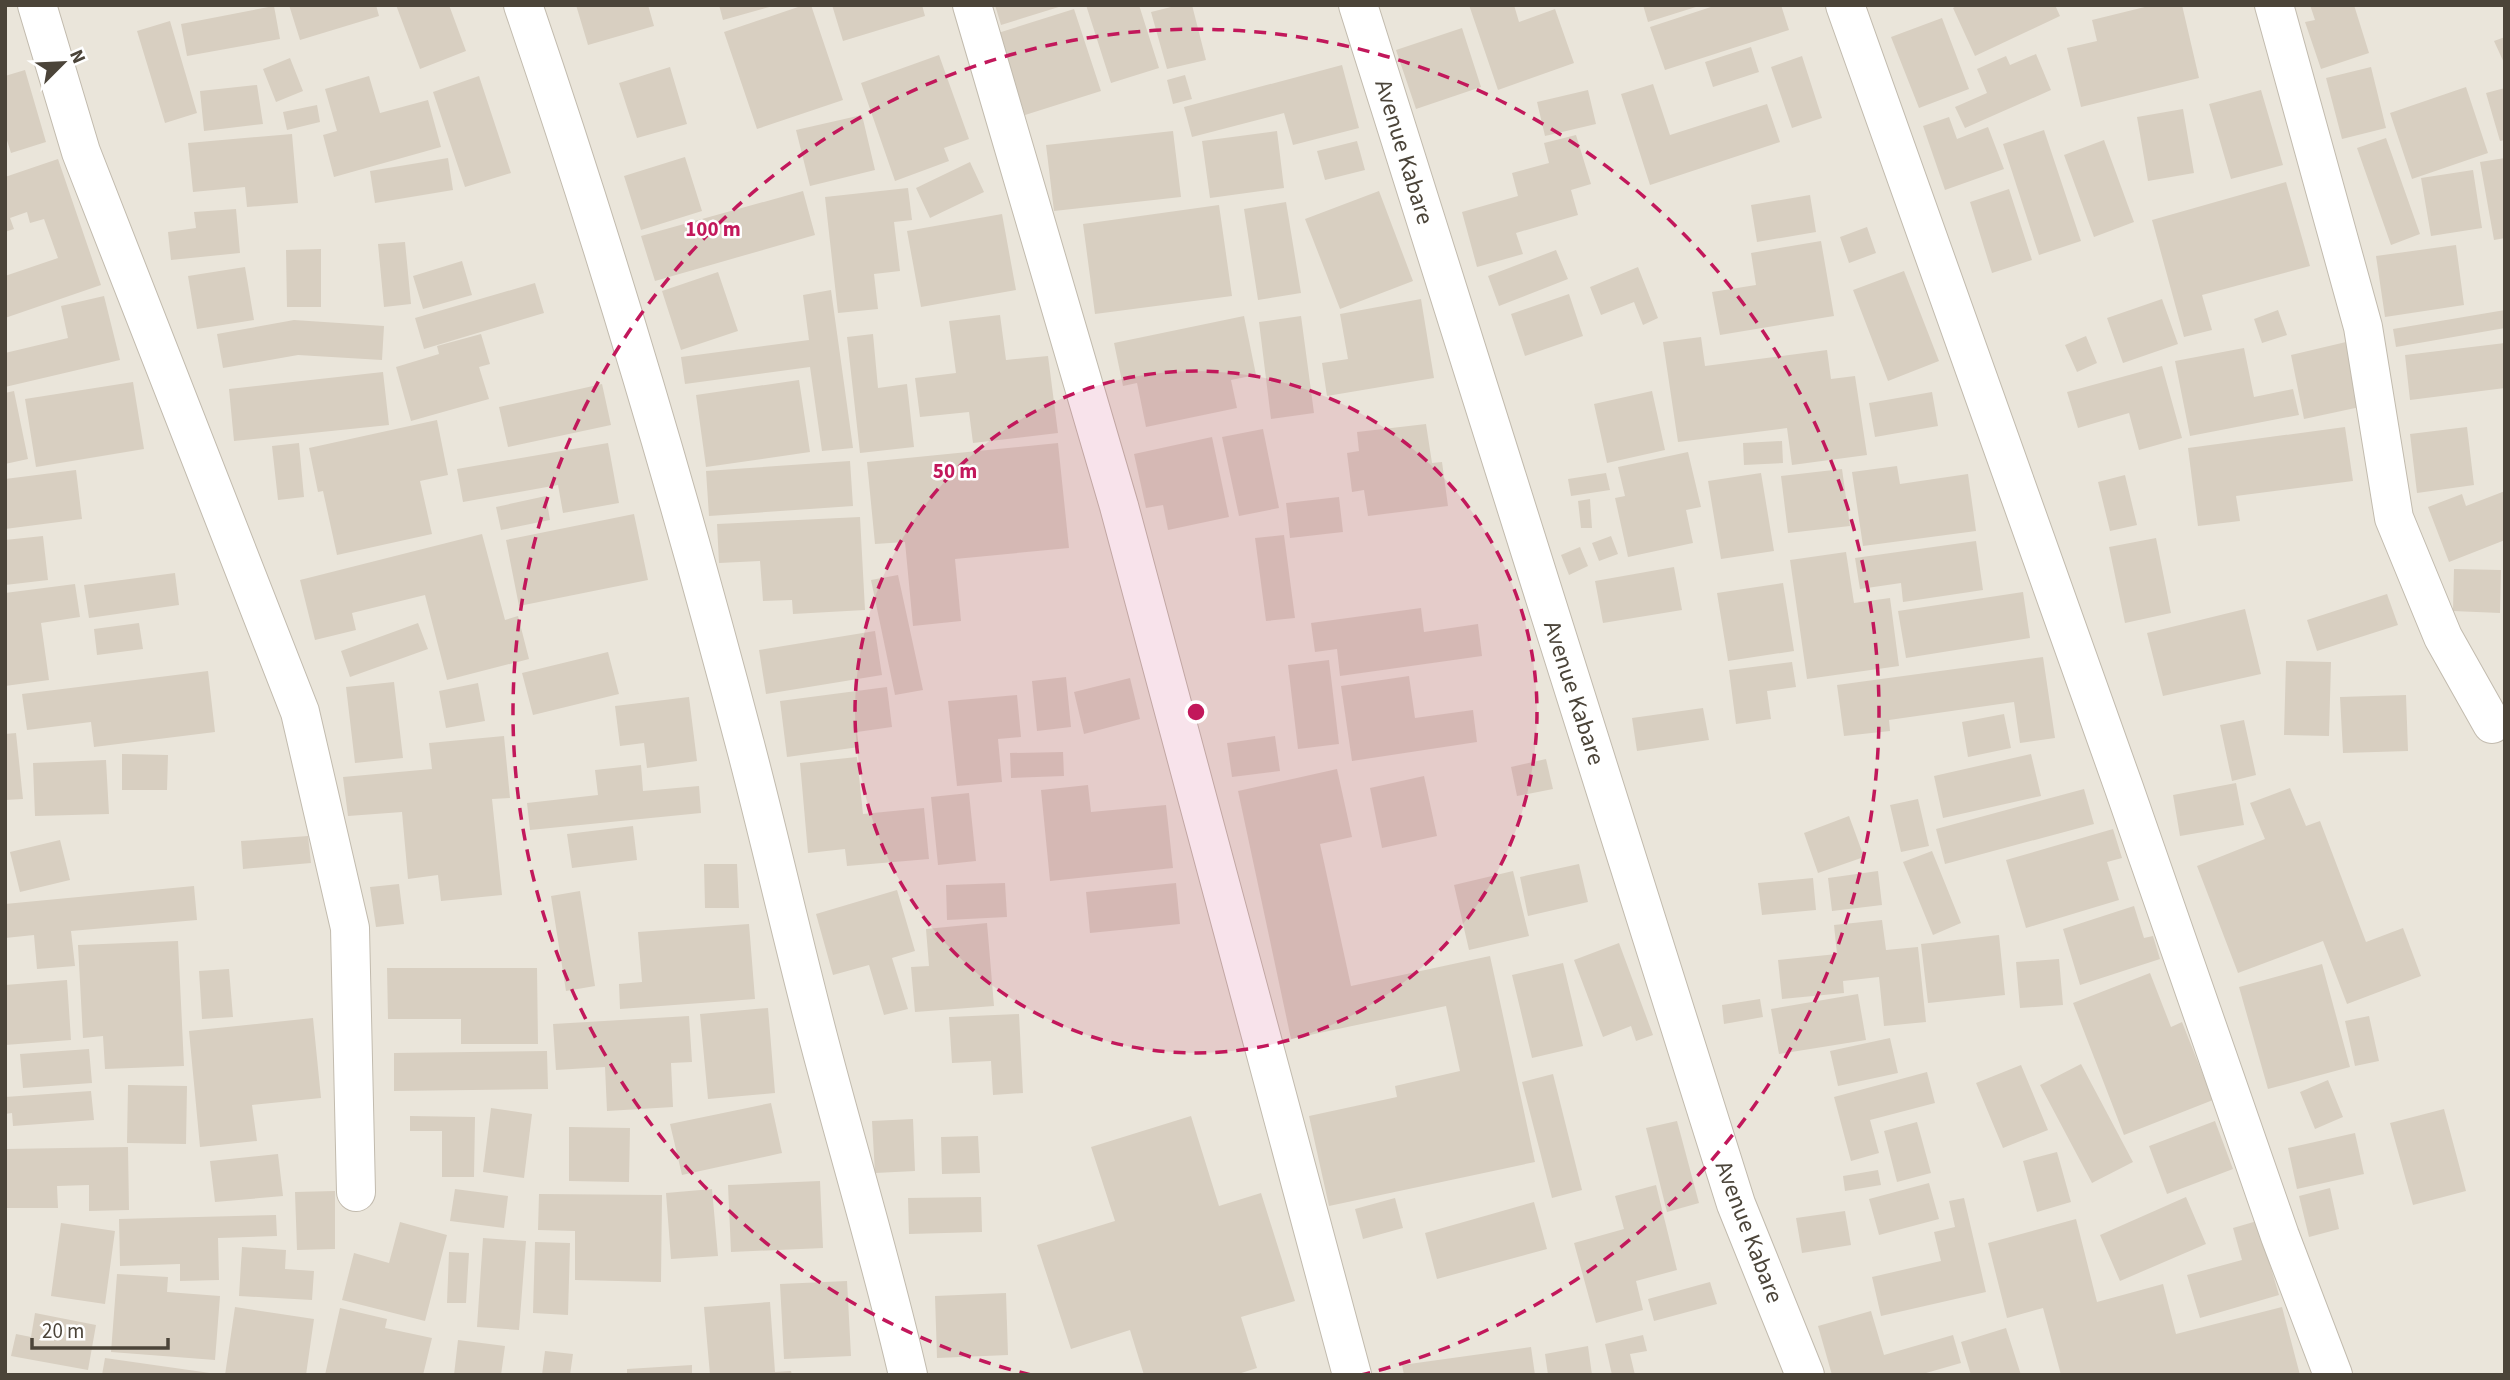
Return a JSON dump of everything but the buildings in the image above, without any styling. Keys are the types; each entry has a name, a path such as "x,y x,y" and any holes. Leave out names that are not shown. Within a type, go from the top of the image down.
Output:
{"street":[{"path":"37,5 81,152 300,712 349,928 356,1192"},
{"path":"523,5 616,291 670,475 746,750 816,1030 887,1285 908,1375"},
{"path":"972,5 1119,506 1352,1375"},
{"name":"Avenue Kabare","path":"1358,5 1736,1204 1805,1375"},
{"path":"1845,5 2119,774 2280,1236 2333,1375"},
{"path":"2274,5 2363,327 2394,518 2442,637 2492,724"}],"shaded area":[{"path":"5,5 2505,5 2505,1375 5,1375"}]}
